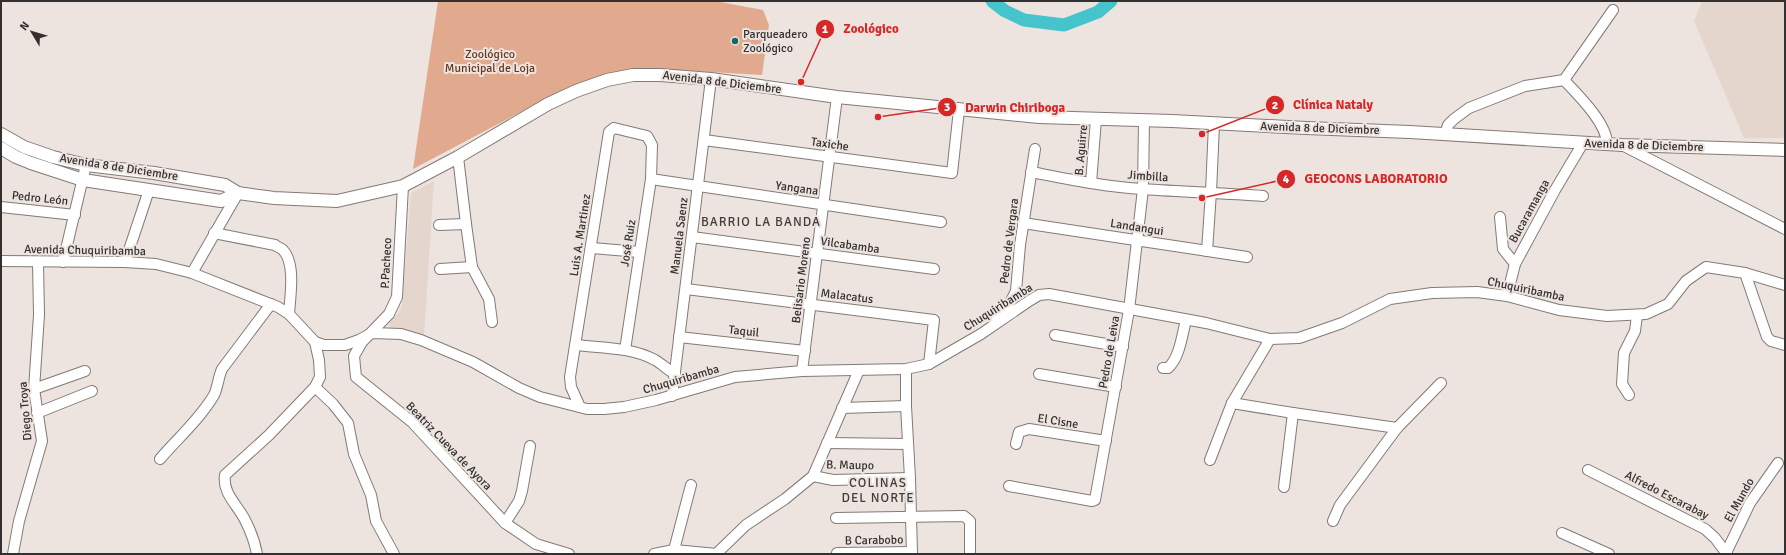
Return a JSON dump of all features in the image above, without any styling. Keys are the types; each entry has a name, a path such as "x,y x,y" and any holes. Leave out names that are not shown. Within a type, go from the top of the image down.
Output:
{"main road":[{"name":"Avenida 8 de Diciembre","path":"1,134 24,147 54,157 86,165 154,173 225,185 238,193 274,198 337,201 403,186 458,157 548,104 576,91 607,80 633,75 660,75 711,79 837,97 1039,117 1144,120 1445,134 1622,145 1785,150"},
{"name":"Avenida 8 de Diciembre","path":"1,148 16,157 31,163 83,180 221,201 238,193"}],"street":[{"path":"1445,134 1448,125 1454,118 1469,108 1525,86 1564,80 1613,10"},
{"name":"Manuela Saenz","path":"672,396 711,79"},
{"path":"1564,80 1602,125 1607,137 1607,144"},
{"name":"Belisario Moreno","path":"802,371 837,97"},
{"name":"Taxiche","path":"704,140 952,173 960,110"},
{"name":"B. Aguirre","path":"1091,183 1096,119"},
{"name":"Pedro de Leiva","path":"1009,486 1092,501 1095,500 1129,310 1143,189 1144,120"},
{"path":"1206,251 1211,192 1214,124"},
{"name":"Luis A. Martinez","path":"580,407 572,387 570,377 592,248 609,132 614,128 646,136 650,140"},
{"name":"José Ruiz","path":"625,350 651,179 652,145 650,140"},
{"name":"Bucaramanga","path":"1507,296 1515,264 1555,190 1583,143"},
{"path":"1622,145 1785,229"},
{"name":"Pedro de Vergara","path":"990,327 1011,301 1016,291 1023,223 1035,149"},
{"path":"458,157 472,267 489,299 492,322"},
{"path":"63,262 86,165"},
{"name":"Jimbilla","path":"1031,172 1091,183 1143,189 1263,196"},
{"name":"Yangana","path":"651,179 941,222"},
{"name":"P.Pacheco","path":"372,333 389,314 397,297 403,186"},
{"path":"125,262 149,190"},
{"path":"192,273 238,193"},
{"name":"Pedro León","path":"1,207 75,215"},
{"path":"1500,217 1503,249 1515,264"},
{"name":"Landangui","path":"1023,223 1246,257"},
{"path":"439,225 466,224"},
{"path":"214,233 275,245 283,250 290,266 289,314"},
{"name":"Vilcabamba","path":"692,237 934,269"},
{"path":"592,248 639,252"},
{"name":"Avenida Chuquiribamba","path":"1,261 125,262 156,264 192,273 271,304 289,314 315,342"},
{"name":"Diego Troya","path":"13,554 19,521 42,441 34,388 40,315 38,262"},
{"path":"440,270 472,267"},
{"name":"Chuquiribamba","path":"315,342 324,345 344,345 359,340 372,333 401,334 421,340 473,362 519,388 540,397 580,407 604,409 624,407 672,396 735,377 802,371 906,369 929,364 1039,295 1049,294 1186,320 1270,339 1299,338 1342,323 1390,299 1432,293 1477,292 1507,296 1566,311 1607,316 1646,314 1668,304 1686,281 1706,268 1744,273 1785,285"},
{"path":"1744,273 1767,337 1771,341 1785,345"},
{"name":"Malacatus","path":"686,288 934,320 929,364"},
{"path":"160,459 197,418 213,396 217,388 218,377 222,369 271,304"},
{"path":"1629,395 1622,384 1624,353 1635,331 1637,315"},
{"path":"1163,368 1168,368 1174,359 1180,346 1186,320"},
{"name":"Beatriz Cueva de Ayora","path":"372,333 362,342 354,356 356,377 412,422 505,523 536,544 569,554"},
{"path":"1055,335 1123,347"},
{"name":"Taquil","path":"679,337 805,351"},
{"path":"1210,460 1232,403 1270,339"},
{"path":"257,554 246,521 224,484 226,475 269,435 315,387 320,377 320,360 315,342"},
{"path":"576,345 625,350 654,360 675,374"},
{"path":"906,369 906,406 912,515 912,553"},
{"path":"654,554 674,550 717,554 746,525 785,499 813,476 859,370"},
{"path":"34,388 85,371"},
{"path":"1039,374 1116,387"},
{"path":"1333,521 1340,505 1397,428 1441,383"},
{"path":"315,387 348,423 354,454 371,495 376,521 394,554"},
{"path":"37,413 92,391"},
{"path":"1232,403 1397,428"},
{"path":"842,408 906,406"},
{"path":"1284,487 1293,413"},
{"name":"El Cisne","path":"1016,444 1019,432 1029,429 1106,441"},
{"path":"828,443 908,444"},
{"path":"505,523 519,501 530,446"},
{"name":"El Mundo","path":"1726,553 1750,503 1778,462"},
{"name":"Alfredo Escarabay","path":"1588,470 1705,529 1715,538 1726,553"},
{"name":"B. Maupo","path":"813,476 833,480 910,478"},
{"path":"674,550 691,485"},
{"path":"836,518 912,515 930,517 964,516 970,521 970,554"},
{"path":"1562,533 1609,554"},
{"name":"B Carabobo","path":"837,553 912,553"}],"shaded area":[{"path":"1702,1 1785,1 1785,138 1744,138 1694,21"},
{"path":"434,181 424,336 398,331 390,328 389,324 398,314 402,306 411,193"}],"green space":[{"name":"Zoológico Municipal de Loja","path":"438,1 715,1 763,10 769,25 762,75 642,68 609,74 566,88 413,169"}],"waterway":[{"path":"992,1 1005,11 1024,20 1064,25 1098,12 1111,1"}],"place":[{"name":"Parqueadero Zoológico","path":"735,41"},
{"name":"Zoológico","path":"801,82"},
{"name":"Darwin Chiriboga","path":"878,117"},
{"name":"Clínica Nataly","path":"1202,134"},
{"name":"GEOCONS LABORATORIO","path":"1202,198"}],"district":[{"name":"BARRIO LA BANDA","path":"761,221"},
{"name":"COLINAS DEL NORTE","path":"878,490"}]}
